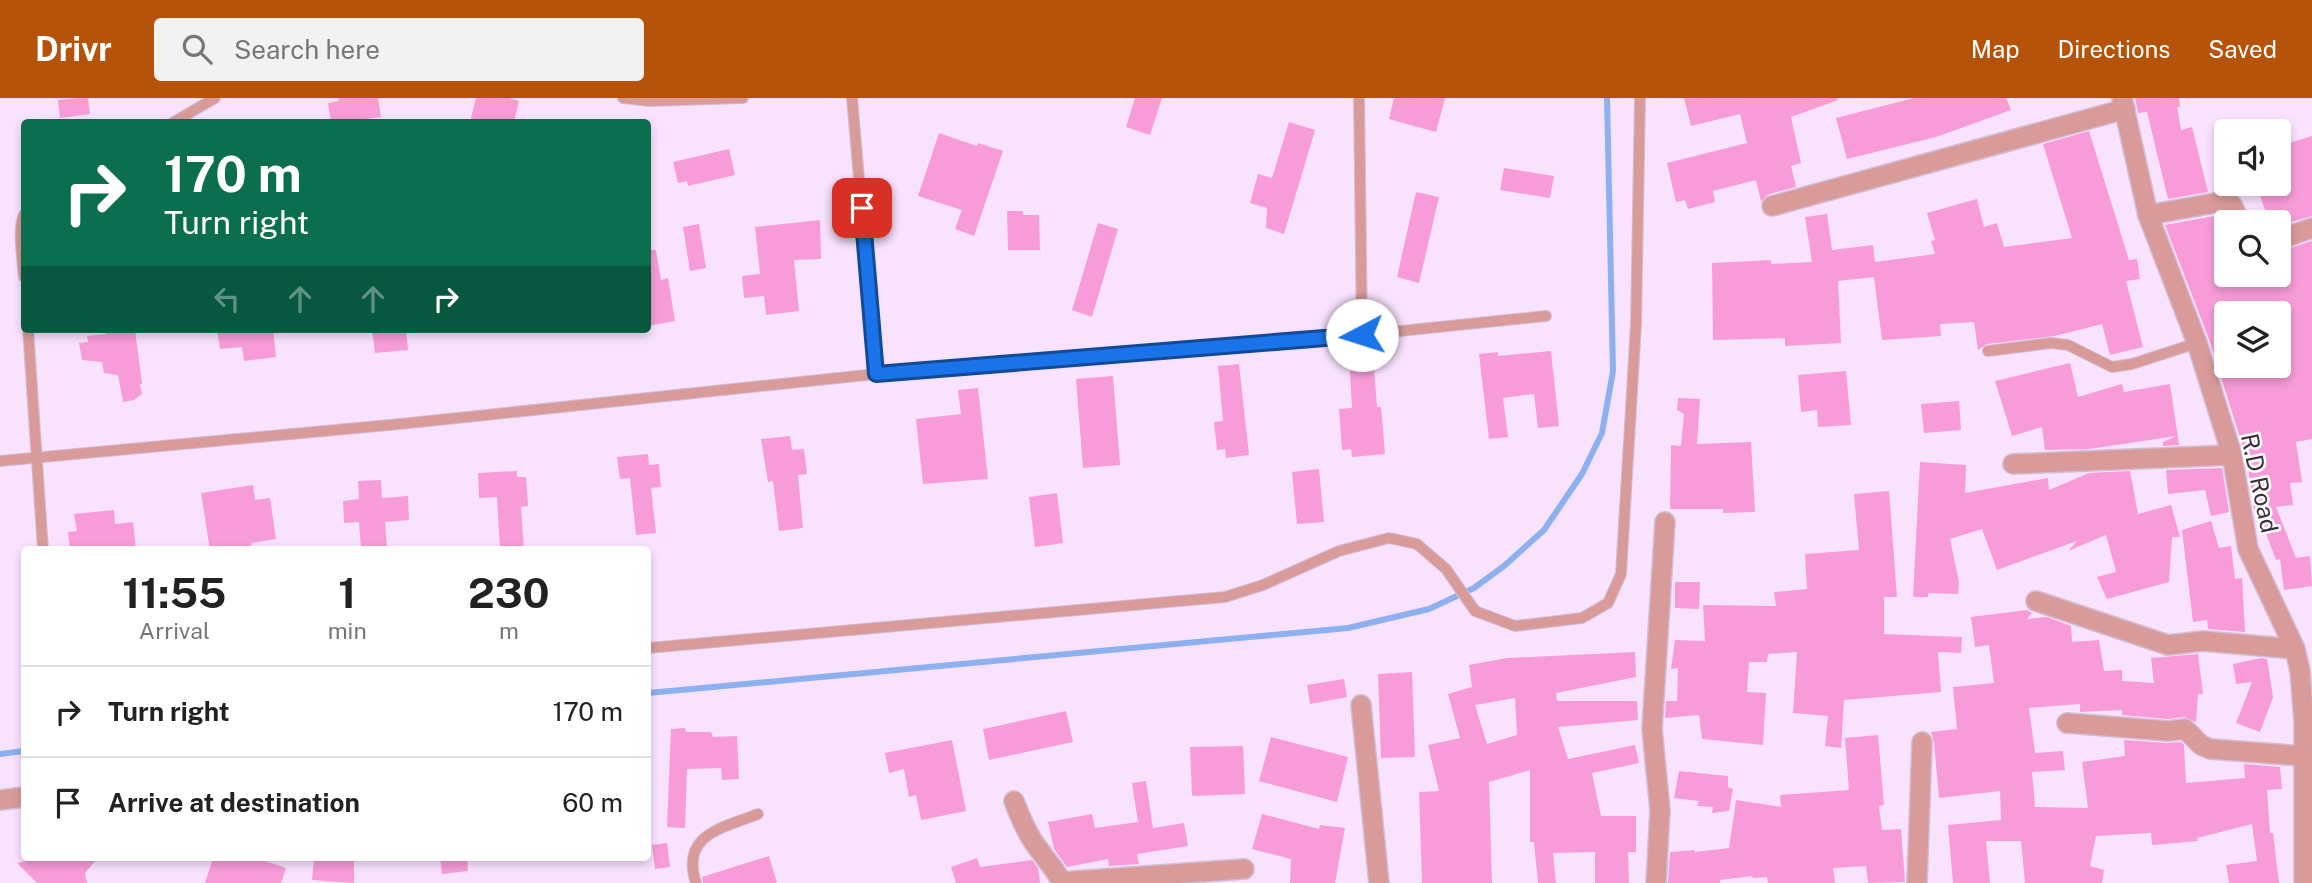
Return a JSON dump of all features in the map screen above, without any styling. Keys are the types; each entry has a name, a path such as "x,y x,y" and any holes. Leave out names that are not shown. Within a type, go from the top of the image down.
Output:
{"street":[{"path":"1772,206 2124,104"},
{"name":"R.D Road","path":"2124,104 2148,215 2197,344 2232,455 2248,548 2306,671 2303,756 2304,883"},
{"path":"2148,215 2226,201 2234,210"},
{"path":"2291,235 2312,228"},
{"path":"2012,464 2232,455"},
{"path":"1656,883 1660,810 1652,729 1665,522"},
{"path":"2036,601 2168,645 2203,640 2295,649"},
{"path":"1361,705 1379,883"},
{"path":"2067,723 2168,731 2185,729 2201,745 2210,749 2303,756"},
{"path":"1917,883 1922,742"},
{"path":"0,800 21,797"},
{"path":"1014,801 1026,831 1062,882 1244,869"}],"lane":[{"path":"179,119 215,98"},
{"path":"623,98 664,101 743,98"},
{"path":"852,98 876,374"},
{"path":"1359,98 1362,335"},
{"path":"651,648 1225,597 1263,584 1339,551 1389,538 1417,544 1446,569 1475,611 1515,626 1582,618 1608,603 1621,575 1636,324 1640,98"},
{"path":"0,461 400,424 876,374 1362,335 1546,316"},
{"path":"28,333 43,546"},
{"path":"1988,351 2050,343 2068,345 2112,366 2132,364 2197,344"},
{"path":"696,883 693,857 698,843 712,832 758,814"}],"building":[{"path":"88,98 90,114 60,118 58,100"},
{"path":"338,98 378,98 381,117 331,119 328,103 339,101"},
{"path":"476,98 509,98 519,101 515,119 471,119"},
{"path":"1135,98 1162,98 1150,135 1126,127"},
{"path":"1394,98 1445,98 1436,132 1389,119"},
{"path":"1684,98 1838,100 1791,117 1801,163 1791,166 1796,187 1769,194 1761,201 1756,180 1713,191 1715,202 1688,209 1685,200 1676,202 1667,163 1747,143 1740,114 1691,126"},
{"path":"1914,98 2006,98 2011,110 1936,137 1847,159 1836,118"},
{"path":"2135,98 2179,98 2180,107 2177,107 2181,130 2192,127 2208,192 2168,199 2147,112 2138,113"},
{"path":"1289,122 1315,130 1284,234 1266,228 1267,208 1250,203 1258,174 1272,178"},
{"path":"2089,131 2129,260 2137,259 2140,279 2126,281 2143,347 2110,355 2102,324 2055,336 1987,344 1978,350 1974,322 1940,324 1941,336 1882,340 1874,277 1838,281 1841,343 1785,346 1785,338 1713,340 1712,263 1771,260 1771,264 1812,262 1805,217 1827,214 1832,250 1873,245 1875,262 1935,254 1931,241 1935,240 1927,213 1977,199 1984,227 1997,223 2004,247 2072,238 2043,144"},
{"path":"939,133 977,146 978,143 1003,151 974,236 955,229 962,210 918,196"},
{"path":"2312,136 2312,216 2291,222 2291,210 2265,210 2260,196 2291,196 2291,143"},
{"path":"729,149 735,175 688,186 687,181 678,183 673,162"},
{"path":"1504,168 1554,176 1550,198 1500,190"},
{"path":"1416,192 1439,197 1419,283 1397,277"},
{"path":"1007,211 1039,215 1040,250 1008,250"},
{"path":"2214,216 2214,287 2291,287 2291,248 2312,241 2312,439 2296,442 2302,482 2290,483 2293,505 2276,507 2296,558 2310,556 2312,586 2284,590 2280,559 2276,560 2257,510 2254,510 2247,460 2221,378 2291,378 2291,301 2214,301 2214,355 2165,225"},
{"path":"820,220 821,259 794,260 799,311 766,315 764,296 744,298 742,276 760,274 755,227"},
{"path":"1098,223 1118,229 1092,317 1072,310"},
{"path":"699,224 706,268 690,271 683,227"},
{"path":"651,250 656,250 661,280 668,278 675,321 651,325"},
{"path":"136,333 142,394 134,400 123,402 118,375 104,373 102,362 82,360 79,343 88,342 87,336"},
{"path":"218,333 273,333 276,357 244,361 242,347 220,349"},
{"path":"372,333 406,333 408,350 375,353"},
{"path":"1551,351 1559,426 1538,428 1534,394 1503,398 1508,437 1489,439 1479,354 1498,352 1498,356"},
{"path":"1373,355 1377,407 1381,407 1385,454 1352,457 1351,449 1342,450 1339,409 1352,408 1349,357"},
{"path":"2070,363 2078,397 2122,384 2124,392 2170,384 2179,445 2163,446 2163,442 2176,436 2089,449 2045,450 2042,427 2012,436 1995,381"},
{"path":"1239,364 1249,455 1226,458 1225,449 1217,450 1214,422 1223,421 1218,366"},
{"path":"1846,371 1851,425 1818,427 1817,410 1801,412 1798,375"},
{"path":"1113,376 1120,465 1083,468 1076,379"},
{"path":"978,388 988,479 923,484 916,419 961,414 958,390"},
{"path":"1678,398 1700,399 1697,444 1751,442 1755,512 1723,513 1723,509 1670,509 1671,445 1681,446 1684,414 1677,410"},
{"path":"1959,401 1961,430 1924,433 1921,404"},
{"path":"790,436 792,450 804,449 807,474 798,475 803,528 779,531 773,481 768,482 761,439"},
{"path":"648,454 649,465 659,464 661,487 651,488 656,533 636,535 630,478 620,479 617,457"},
{"path":"1920,462 1966,465 1965,493 2048,478 2049,490 2089,473 2130,471 2138,514 2171,505 2180,537 2172,537 2169,582 2107,599 2097,577 2116,572 2106,535 2068,551 2077,541 1997,570 1982,529 1950,539 1959,582 1958,594 1928,593 1928,597 1913,597"},
{"path":"2222,468 2229,512 2211,516 2205,490 2168,494 2166,470"},
{"path":"1319,469 1324,522 1297,524 1292,472"},
{"path":"517,471 517,477 526,477 528,506 521,507 524,546 500,546 497,497 479,498 478,473"},
{"path":"381,480 382,498 408,496 409,520 385,522 387,546 361,546 359,522 344,523 343,501 359,499 358,481"},
{"path":"253,485 255,500 270,498 276,539 251,543 251,546 209,546 201,493"},
{"path":"1889,491 1897,597 1884,597 1884,634 1962,637 1961,653 1938,652 1941,692 1844,700 1841,748 1825,746 1828,716 1793,713 1797,652 1768,654 1767,662 1749,662 1747,692 1766,693 1763,745 1702,739 1699,715 1665,718 1666,701 1677,701 1678,668 1671,669 1675,640 1705,641 1703,605 1776,606 1774,592 1807,589 1805,554 1859,550 1854,494"},
{"path":"1057,493 1063,543 1035,547 1029,497"},
{"path":"114,510 115,524 133,522 136,546 70,546 68,532 77,531 74,514"},
{"path":"2211,521 2219,548 2231,546 2235,579 2242,578 2245,632 2208,629 2207,620 2193,622 2182,530"},
{"path":"1675,582 1700,582 1699,609 1675,608"},
{"path":"2027,610 2032,613 2027,619 2047,617 2071,626 2072,642 2099,640 2104,671 2122,670 2122,681 2154,683 2151,658 2198,654 2203,694 2198,694 2196,722 2184,717 2168,719 2122,715 2122,710 2080,712 2080,704 2029,708 2035,753 2063,751 2065,770 2032,772 2035,807 2088,808 2082,762 2125,756 2124,740 2181,742 2184,745 2186,783 2245,778 2244,764 2280,767 2282,789 2267,790 2270,833 2273,833 2279,883 2229,883 2226,865 2257,861 2252,824 2197,838 2198,841 2152,845 2151,833 2096,836 2090,866 2104,870 2102,883 2025,883 2021,841 1986,841 1990,883 1953,883 1948,825 2001,820 2000,791 1939,798 1931,732 1957,729 1953,687 1994,683 1989,645 1975,647 1971,617"},
{"path":"1635,652 1636,677 1556,693 1557,701 1637,701 1638,720 1558,727 1568,759 1635,745 1639,763 1592,773 1601,816 1636,816 1636,852 1628,852 1629,883 1595,883 1595,852 1553,853 1556,883 1538,883 1534,842 1530,842 1530,770 1489,782 1492,883 1422,883 1419,792 1439,791 1428,745 1460,738 1448,694 1472,687 1469,665 1507,658","holes":["1515,698 1517,735 1487,744 1475,705"]},
{"path":"2267,659 2273,697 2260,732 2236,723 2252,682 2236,684 2233,664"},
{"path":"1412,672 1415,757 1381,758 1378,674"},
{"path":"1344,679 1347,697 1310,704 1307,685"},
{"path":"1066,711 1073,742 989,760 983,729"},
{"path":"685,728 686,732 711,732 713,737 737,736 739,779 722,780 721,768 687,769 685,828 667,827 671,729"},
{"path":"1878,735 1884,805 1879,806 1882,830 1901,829 1905,882 1868,883 1866,866 1833,868 1835,883 1768,883 1767,877 1752,876 1720,880 1720,883 1668,883 1670,852 1729,848 1736,800 1781,807 1780,795 1849,790 1845,738"},
{"path":"1271,737 1348,757 1337,802 1259,781"},
{"path":"952,740 966,811 921,820 916,795 909,797 904,769 889,773 885,753"},
{"path":"1243,746 1245,794 1192,796 1190,747"},
{"path":"1679,771 1728,776 1728,787 1733,789 1729,811 1712,813 1713,807 1697,806 1699,801 1674,798"},
{"path":"1146,781 1153,828 1184,823 1188,846 1137,854 1139,864 1109,866 1108,859 1067,867 1054,849 1048,822 1092,814 1095,828 1138,822 1132,783"},
{"path":"1262,814 1319,829 1320,825 1345,828 1335,883 1290,883 1291,859 1252,849"},
{"path":"667,843 670,867 655,869 652,845"},
{"path":"769,856 777,883 703,883 702,877"},
{"path":"977,858 980,867 1032,860 1038,868 1040,883 956,883 951,867"},
{"path":"95,861 85,873 87,883 37,883 17,863"},
{"path":"212,861 265,861 286,868 281,883 205,883"},
{"path":"314,861 354,861 354,883 312,880"},
{"path":"440,861 467,861 468,871 442,874"}],"waterway":[{"path":"651,693 1348,628 1429,609 1474,588 1504,566 1544,530 1582,474 1602,433 1613,371 1607,98"},
{"path":"0,754 21,751"}],"route":[{"path":"862,208 876,374 1362,335"}]}
